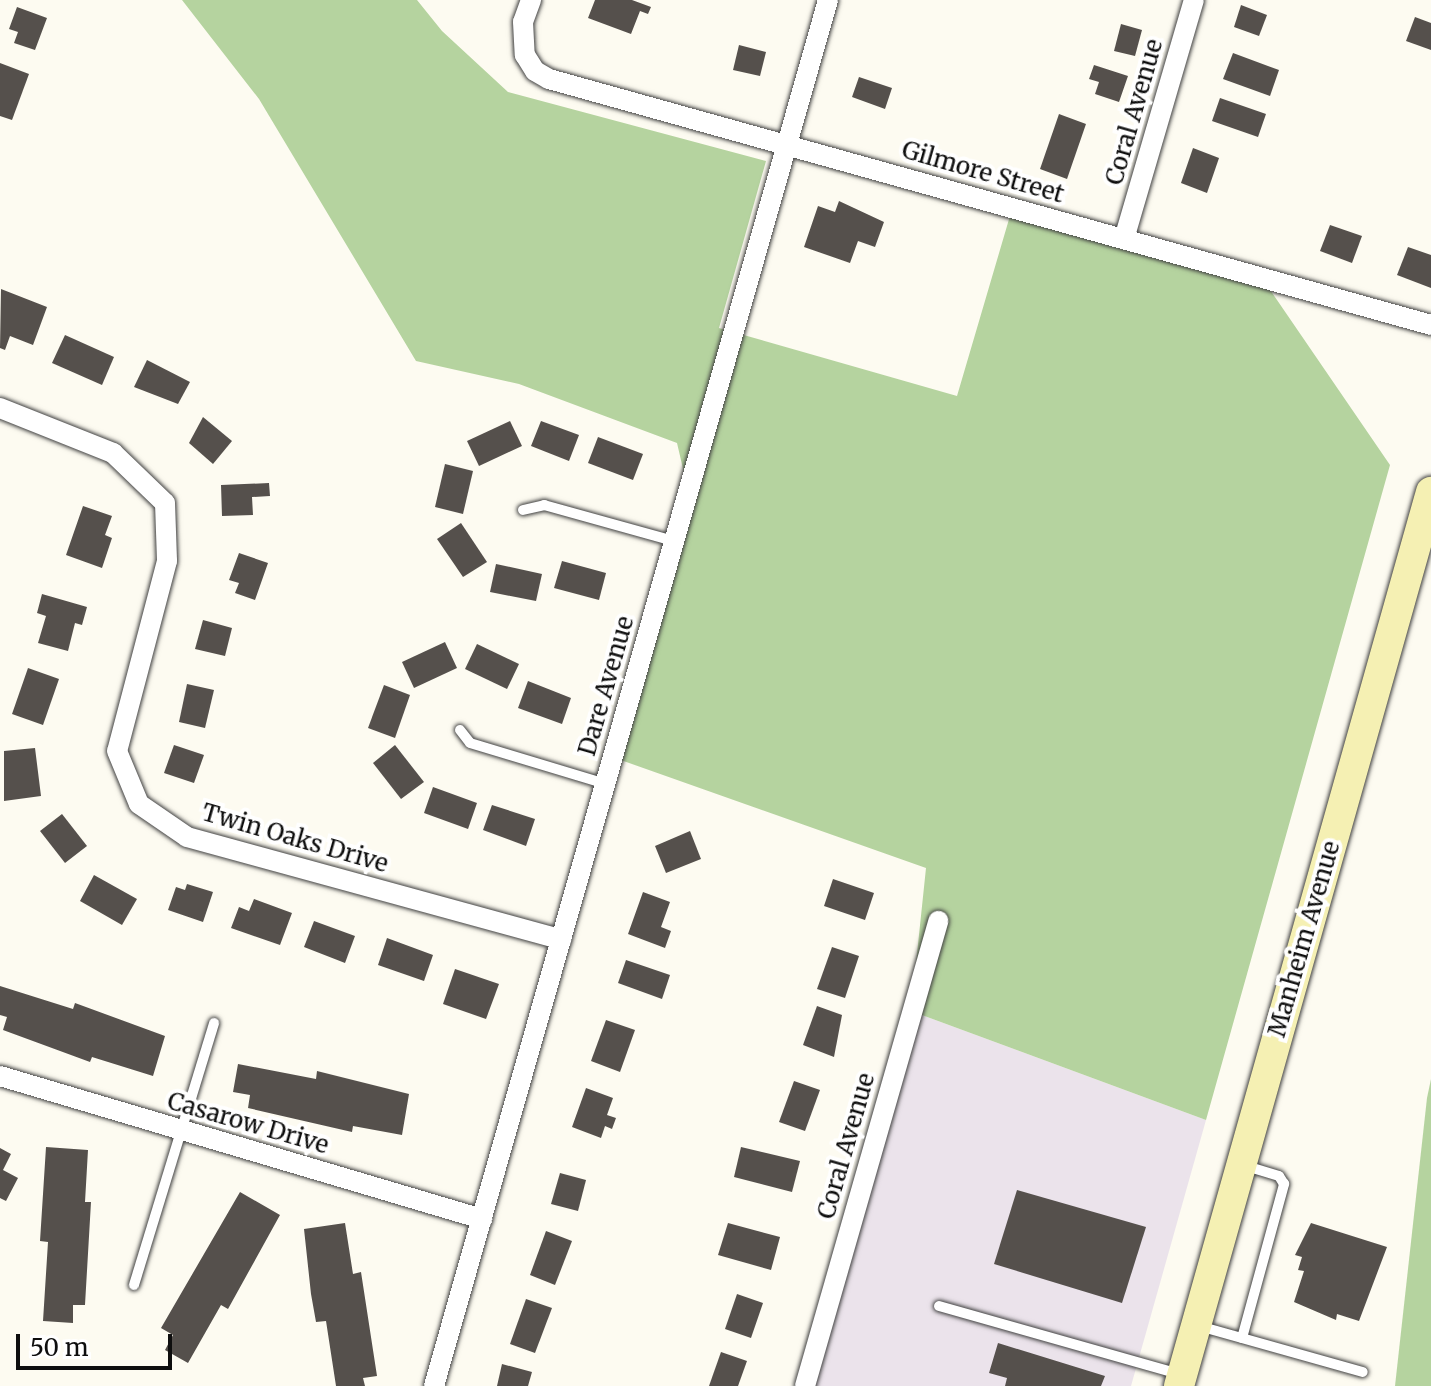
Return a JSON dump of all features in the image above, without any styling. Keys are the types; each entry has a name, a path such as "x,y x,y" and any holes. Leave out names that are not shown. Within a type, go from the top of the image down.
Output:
{"street":[{"name":"Gilmore Street","path":"531,0 522,41 528,61 549,79 1431,325"},
{"name":"Dare Avenue","path":"434,1386 828,0"},
{"name":"Coral Avenue","path":"1124,239 1194,0"},
{"name":"Twin Oaks Drive","path":"0,408 113,453 165,503 167,561 117,751 139,804 187,837 561,939"},
{"name":"Manheim Avenue","path":"1180,1380 1431,492"},
{"name":"Coral Avenue","path":"805,1386 938,921"},
{"name":"Casarow Drive","path":"0,1076 482,1219"}],"lane":[{"path":"523,510 544,505 674,541"},
{"path":"460,730 470,743 606,784"},
{"path":"134,1285 214,1023"},
{"path":"1241,1164 1279,1176 1284,1184 1242,1338"},
{"path":"939,1306 1180,1380"},
{"path":"1196,1325 1363,1372"}],"shaded area":[{"path":"911,1011 1206,1120 1131,1386 802,1386"}],"green space":[{"path":"182,0 417,0 442,31 508,92 766,161 719,328 957,396 1012,209 1264,281 1390,465 1206,1120 911,1011 926,868 615,758 690,499 677,443 519,384 416,361 259,99"},
{"path":"1431,1079 1431,1386 1395,1386 1427,1098"}],"building":[{"path":"595,0 632,0 651,7 648,14 640,11 631,34 588,18"},
{"path":"1241,5 1267,15 1259,36 1234,27"},
{"path":"17,7 47,18 35,50 14,43 18,32 9,29"},
{"path":"1415,17 1431,23 1431,50 1406,41"},
{"path":"1121,24 1142,30 1135,56 1114,51"},
{"path":"739,45 766,52 760,76 733,70"},
{"path":"1233,53 1279,70 1270,96 1223,79"},
{"path":"0,63 29,74 12,120 0,116"},
{"path":"1094,65 1128,76 1119,102 1095,94 1099,82 1089,79"},
{"path":"859,77 892,88 885,109 852,97"},
{"path":"1220,98 1266,114 1258,137 1212,121"},
{"path":"1059,114 1086,124 1067,179 1040,169"},
{"path":"1193,148 1219,158 1207,193 1181,183"},
{"path":"839,201 884,222 875,247 858,241 850,263 804,247 818,206 835,212"},
{"path":"1330,225 1362,236 1352,263 1320,251"},
{"path":"1408,247 1431,255 1431,288 1397,275"},
{"path":"1,289 47,307 33,345 10,336 5,350 0,348"},
{"path":"65,335 114,357 102,385 52,363"},
{"path":"147,360 190,382 178,404 134,387"},
{"path":"203,417 232,441 213,464 189,443"},
{"path":"510,421 522,446 479,466 467,441"},
{"path":"541,421 579,435 569,461 531,446"},
{"path":"598,437 643,454 633,480 588,463"},
{"path":"445,464 473,471 463,514 435,507"},
{"path":"269,483 270,496 252,497 253,515 222,516 221,485"},
{"path":"83,506 112,516 105,535 112,538 102,568 66,555"},
{"path":"461,523 487,562 463,577 437,539"},
{"path":"239,553 268,563 255,600 235,593 239,583 229,580"},
{"path":"562,561 606,573 599,600 554,588"},
{"path":"496,564 542,574 536,601 490,592"},
{"path":"42,594 87,607 82,625 75,623 68,651 38,643 46,616 37,613"},
{"path":"203,620 232,628 225,656 195,649"},
{"path":"445,642 457,668 414,688 402,662"},
{"path":"477,644 519,664 507,689 465,669"},
{"path":"28,668 59,679 43,725 12,714"},
{"path":"528,681 571,698 562,724 518,708"},
{"path":"187,684 214,690 205,728 179,722"},
{"path":"384,685 410,695 395,738 368,728"},
{"path":"174,745 204,755 194,783 164,773"},
{"path":"395,745 424,782 401,799 373,763"},
{"path":"35,748 41,796 4,801 4,751"},
{"path":"433,787 477,803 468,829 424,813"},
{"path":"492,805 535,819 526,846 483,830"},
{"path":"62,814 87,846 65,863 40,831"},
{"path":"690,831 701,859 666,873 655,846"},
{"path":"94,875 137,899 122,925 80,901"},
{"path":"833,879 874,893 865,920 824,906"},
{"path":"187,884 213,892 203,922 168,910 176,887 185,890"},
{"path":"643,892 670,902 661,927 671,931 665,948 628,934"},
{"path":"254,899 292,913 280,945 231,928 239,907 249,911"},
{"path":"314,921 355,936 345,963 304,947"},
{"path":"387,938 433,955 424,981 378,965"},
{"path":"832,947 859,956 845,998 817,989"},
{"path":"626,960 670,975 662,999 618,983"},
{"path":"455,969 499,984 486,1019 443,1004"},
{"path":"0,986 73,1009 75,1003 165,1036 153,1076 92,1057 90,1062 3,1030 7,1017 0,1015"},
{"path":"817,1006 842,1015 834,1057 803,1045"},
{"path":"606,1020 635,1030 620,1072 591,1061"},
{"path":"238,1064 316,1079 317,1071 409,1094 402,1135 353,1126 352,1132 248,1108 250,1095 233,1092"},
{"path":"794,1081 820,1090 805,1131 779,1122"},
{"path":"586,1088 613,1098 607,1115 616,1118 612,1129 605,1126 601,1138 572,1127"},
{"path":"46,1147 88,1150 85,1202 91,1202 85,1305 73,1305 73,1323 43,1321 48,1242 40,1241"},
{"path":"741,1147 800,1161 792,1192 734,1177"},
{"path":"0,1148 11,1154 3,1170 18,1178 6,1201 0,1198"},
{"path":"560,1173 586,1180 578,1211 551,1204"},
{"path":"1017,1190 1146,1227 1122,1303 994,1264"},
{"path":"240,1192 280,1215 228,1309 221,1305 188,1363 165,1350 173,1335 161,1328"},
{"path":"345,1223 353,1274 361,1272 377,1376 363,1378 365,1386 336,1386 326,1321 316,1322 311,1294 304,1229"},
{"path":"728,1223 780,1237 771,1270 718,1255"},
{"path":"1311,1223 1387,1247 1359,1321 1337,1314 1336,1320 1294,1302 1304,1271 1298,1270 1302,1257 1295,1255"},
{"path":"546,1231 572,1241 555,1285 530,1275"},
{"path":"737,1294 763,1303 751,1338 725,1329"},
{"path":"526,1299 552,1308 535,1353 510,1344"},
{"path":"998,1343 1105,1376 1101,1386 1005,1386 1007,1378 989,1373"},
{"path":"721,1352 747,1361 738,1386 709,1386"},
{"path":"502,1364 532,1372 528,1386 497,1386"}]}
